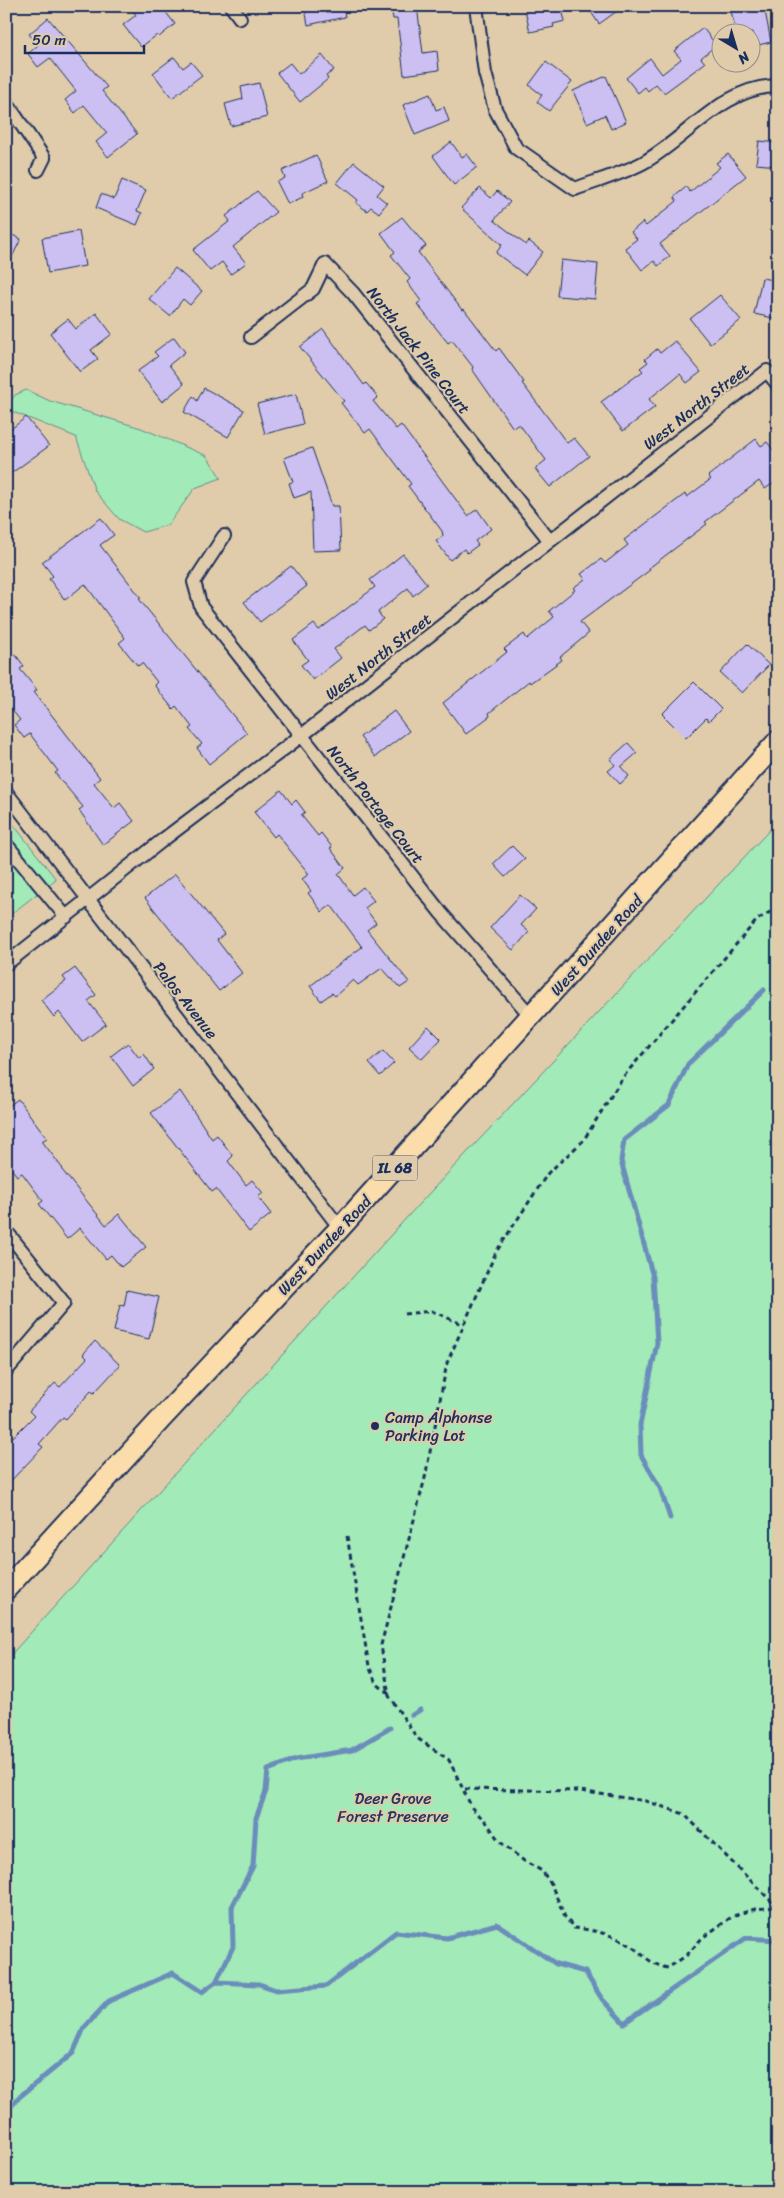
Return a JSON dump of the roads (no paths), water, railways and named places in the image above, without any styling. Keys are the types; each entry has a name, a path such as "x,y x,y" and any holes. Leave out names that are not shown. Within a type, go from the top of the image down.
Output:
{"main road":[{"name":"West Dundee Road","path":"6,1589 161,1419 340,1228 778,741"}],"street":[{"path":"231,6 240,18"},
{"path":"476,6 485,72 494,109 516,148 575,189 646,162 733,97 767,86 778,86"},
{"path":"6,102 44,158 38,170"},
{"name":"North Jack Pine Court","path":"251,337 313,289 325,264 353,293 550,542"},
{"name":"West North Street","path":"6,964 87,899 301,736 550,542 767,371 778,385"},
{"name":"North Portage Court","path":"224,536 194,582 201,608 442,913 531,1016"},
{"name":"Palos Avenue","path":"6,792 340,1228"},
{"path":"6,844 66,916"},
{"path":"6,1231 64,1303 6,1371"}],"waterway":[{"path":"670,1518 660,1488 641,1455 640,1425 657,1343 653,1277 621,1161 624,1140 669,1105 688,1064 764,990"},
{"path":"412,1715 420,1710"},
{"path":"6,2113 18,2098 73,2053 84,2028 109,2001 173,1973 202,1992 216,1982 233,1947 232,1907 253,1866 256,1818 266,1791 268,1770 296,1759 352,1750 390,1728"},
{"path":"216,1982 259,1984 276,1990 326,1986 396,1932 447,1938 497,1924 556,1964 585,1972 602,1999 624,2023 746,1938 778,1940"}],"place":[{"name":"Camp Alphonse Parking Lot","path":"375,1426"}],"park label":[{"name":"Deer Grove Forest Preserve","path":"393,1807"}]}
